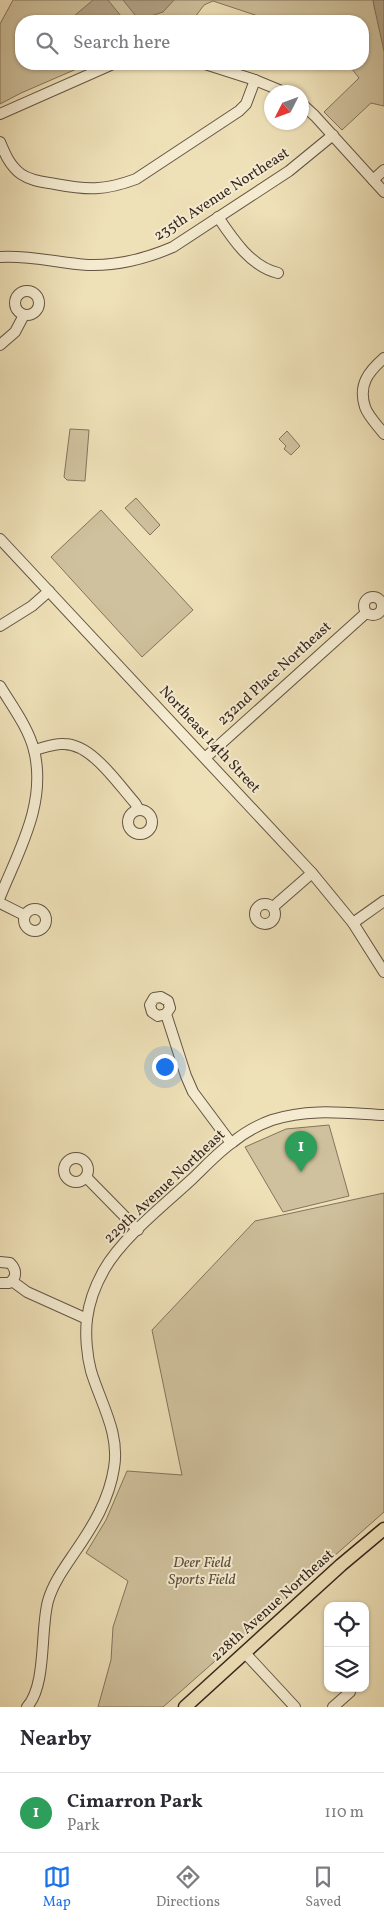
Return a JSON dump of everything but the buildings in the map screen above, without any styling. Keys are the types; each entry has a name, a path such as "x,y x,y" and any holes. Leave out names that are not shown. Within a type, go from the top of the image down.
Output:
{"main road":[{"name":"228th Avenue Northeast","path":"185,1707 341,1565 384,1529"}],"street":[{"path":"0,114 99,70"},
{"path":"224,70 267,85"},
{"path":"0,142 8,161 15,169 22,175 37,181 86,190 120,185 136,180 234,115 246,104 255,80"},
{"path":"309,111 384,192"},
{"name":"235th Avenue Northeast","path":"0,257 16,256 87,265 105,265 131,262 153,256 173,247 302,162 333,135"},
{"path":"373,180 384,170"},
{"path":"218,218 250,257 265,269 278,272"},
{"path":"0,345 15,332 24,315"},
{"path":"384,358 372,368 367,376 363,390 365,409 384,434"},
{"name":"Northeast 14th Street","path":"0,539 312,873 353,923 384,972"},
{"path":"0,626 32,606 48,591"},
{"name":"232nd Place Northeast","path":"205,758 366,613"},
{"path":"0,686 27,732 34,750 37,781 36,801 31,821 0,897"},
{"path":"34,750 64,744 86,750 135,803 139,810"},
{"path":"273,907 312,873"},
{"path":"353,923 384,901"},
{"path":"0,904 24,915"},
{"path":"166,1014 193,1092 231,1143"},
{"name":"229th Avenue Northeast","path":"27,1707 35,1694 38,1683 44,1617 48,1600 57,1579 103,1507 110,1489 115,1467 116,1444 112,1424 91,1370 87,1351 87,1319 96,1284 104,1269 115,1254 138,1230 231,1143 270,1121 290,1115 315,1111 384,1115"},
{"path":"86,1177 138,1230"},
{"path":"0,1262 7,1262 13,1266 16,1274 12,1281 5,1284 0,1283"},
{"path":"12,1281 27,1292 87,1319"},
{"path":"245,1653 295,1707"},
{"path":"333,1707 350,1692"}],"green space":[{"path":"13,0 384,0 384,106 371,103 342,130 324,112 359,78 353,70 369,70 369,15 255,15 213,1 204,5 196,15 15,15 15,70 74,70 0,104 0,24"},
{"path":"70,429 89,430 85,481 67,480 64,477"},
{"path":"287,431 300,446 291,455 284,449 286,446 279,439"},
{"path":"136,498 160,525 150,535 125,508"},
{"path":"101,510 193,610 142,657 51,557"},
{"path":"329,1125 349,1196 283,1212 245,1147 286,1129"},
{"name":"Deer Field Sports Field","path":"384,1193 384,1512 163,1707 98,1707 111,1660 113,1627 128,1581 86,1553 106,1520 127,1471 182,1475 152,1330 255,1221"}],"shaded area":[{"path":"93,0 108,0 120,15 75,15"},
{"path":"123,0 174,0 163,12 154,15 135,15"},
{"path":"373,0 384,0 384,51 374,6"}],"place":[{"name":"Cimarron Park","path":"301,1172"}]}
